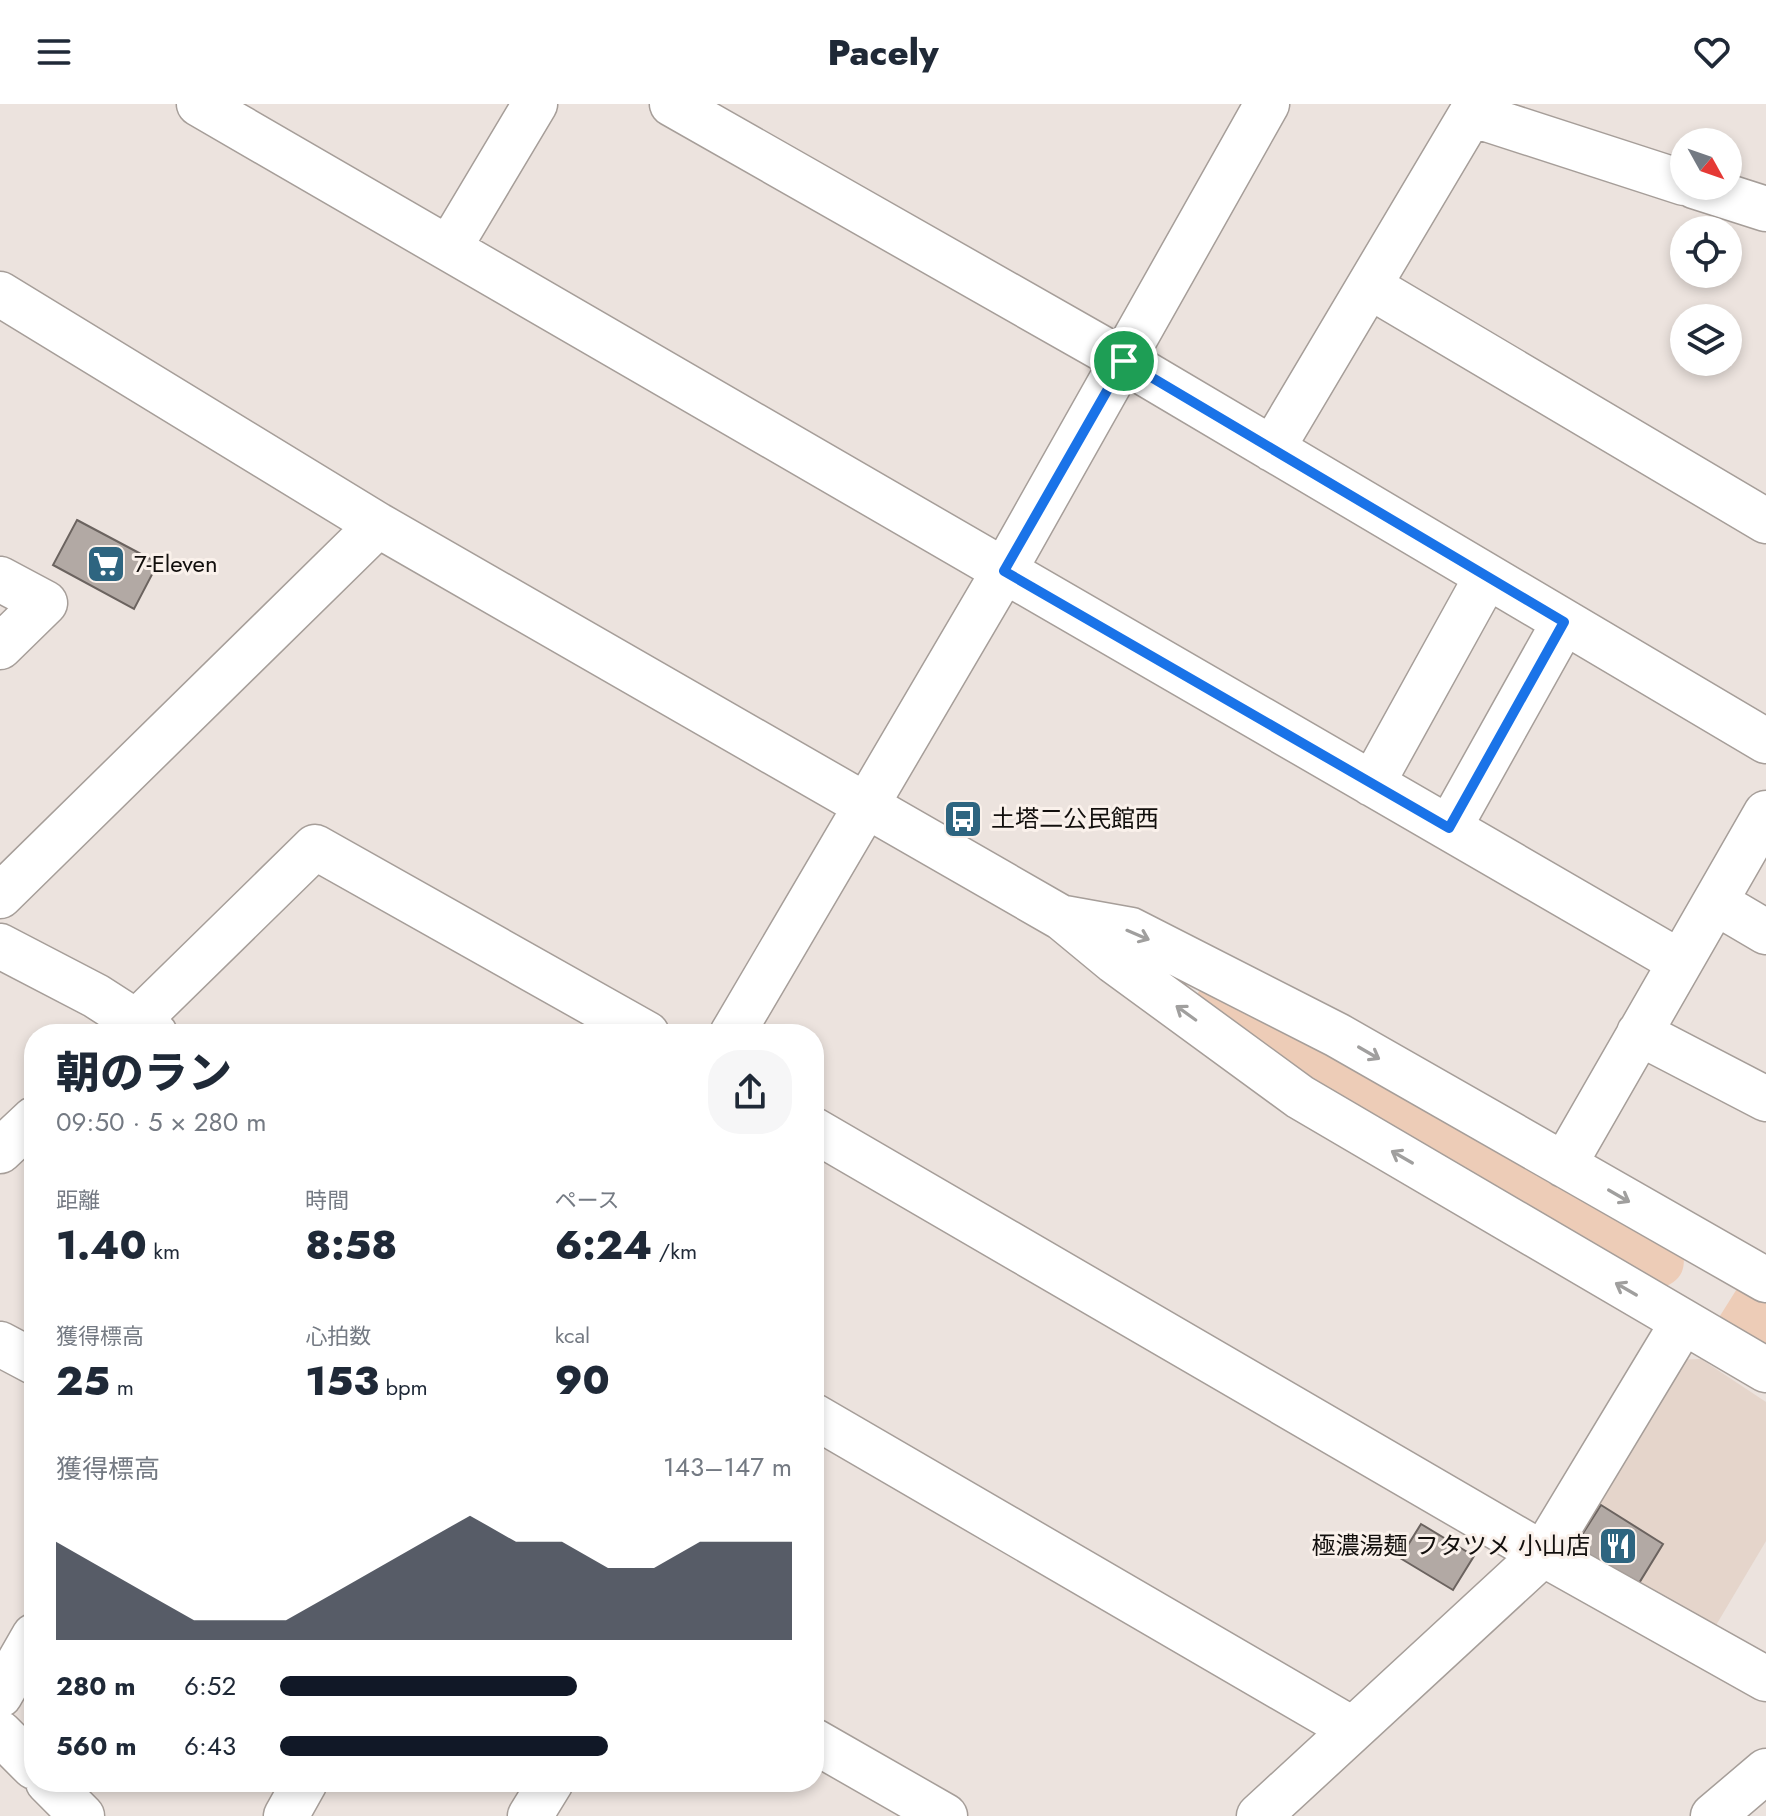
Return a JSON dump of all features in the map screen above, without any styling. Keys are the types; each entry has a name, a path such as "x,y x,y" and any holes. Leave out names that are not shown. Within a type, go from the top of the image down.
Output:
{"street":[{"path":"199,104 253,118 449,248 1680,962"},
{"path":"449,248 535,104"},
{"path":"672,104 1124,361 1766,741"},
{"path":"738,1024 1004,571 1267,104"},
{"path":"1272,449 1369,286 1461,107 1670,178"},
{"path":"1738,200 1766,209"},
{"path":"1369,286 1766,521"},
{"path":"0,294 378,525 1062,918 1114,961 1300,1097 1766,1370"},
{"path":"0,896 378,525"},
{"path":"1372,784 1487,576"},
{"path":"0,579 45,603 0,647"},
{"path":"1449,828 1564,622"},
{"path":"1564,1165 1766,813"},
{"path":"144,1024 315,847 629,1024"},
{"path":"1715,902 1766,932"},
{"path":"1062,918 1131,930 1337,1035 1766,1280"},
{"path":"0,946 96,996 131,1024"},
{"path":"1639,1033 1766,1099"},
{"path":"0,1151 24,1128"},
{"path":"824,1136 1543,1554 1766,1679"},
{"path":"1259,1816 1543,1554 1683,1322"},
{"path":"0,1344 24,1357"},
{"path":"824,1422 1352,1729"},
{"path":"0,1695 24,1653"},
{"path":"0,1733 24,1757"},
{"path":"824,1747 945,1816"},
{"path":"1713,1816 1766,1771"},
{"path":"58,1792 82,1816"},
{"path":"286,1816 299,1792"},
{"path":"530,1816 545,1792"}],"shaded area":[{"path":"1204,983 1681,1240 1684,1263 1680,1275 1662,1288 1190,1006"},
{"path":"1745,1276 1766,1289 1766,1358 1713,1327"},
{"path":"1701,1359 1766,1402 1766,1541 1712,1632 1567,1543 1667,1360"}],"building":[{"name":"7-Eleven","path":"77,520 158,563 134,609 53,565"},
{"name":"極濃湯麺 フタツメ 小山店","path":"1601,1505 1663,1544 1636,1588 1573,1549"},
{"path":"1421,1524 1474,1556 1453,1590 1400,1558"}],"place":[{"name":"7-Eleven","path":"106,564"},
{"name":"土塔二公民館西","path":"963,819"},
{"name":"極濃湯麺 フタツメ 小山店","path":"1618,1546"}],"route":[{"path":"1124,361 1564,622 1449,828 1004,571 1124,361"}]}
